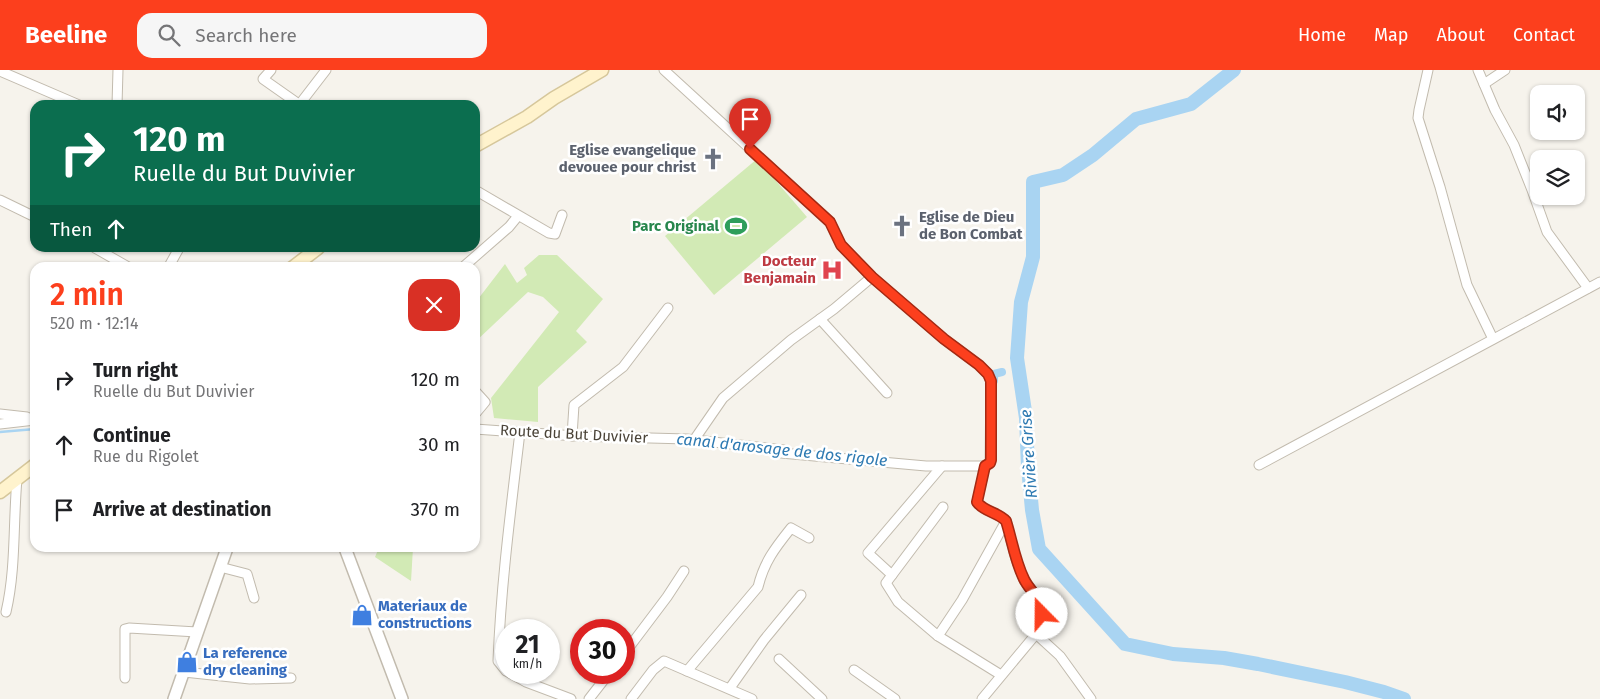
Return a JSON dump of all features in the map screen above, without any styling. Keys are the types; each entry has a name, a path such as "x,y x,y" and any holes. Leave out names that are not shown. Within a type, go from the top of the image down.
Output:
{"main road":[{"path":"480,143 527,117 554,98 602,70"},
{"path":"300,262 313,252"},
{"path":"0,492 30,469"}],"street":[{"path":"117,100 118,70"},
{"path":"271,70 263,79 292,100"},
{"path":"303,100 326,70"},
{"path":"664,70 830,222 841,245 872,277 988,374 991,381 988,463 977,502 983,508 1004,518 1006,521 1016,559 1024,580 1041,604 1042,614 1036,634 1001,675 986,698"},
{"path":"1428,70 1418,118 1440,187 1467,285 1493,339"},
{"path":"1478,70 1517,154 1547,232 1588,288"},
{"path":"1484,84 1505,70"},
{"path":"0,72 67,100"},
{"path":"480,193 549,233 555,234 562,215"},
{"path":"0,200 30,215"},
{"path":"469,262 509,227 518,216"},
{"path":"113,252 124,262"},
{"path":"694,440 723,398 791,340 872,277"},
{"path":"1259,465 1600,282"},
{"path":"572,436 574,405 622,367 668,308"},
{"path":"820,319 887,393"},
{"path":"480,396 485,402 480,408"},
{"path":"0,414 30,418"},
{"path":"0,424 30,420"},
{"name":"Route du But Duvivier","path":"480,429 572,436 694,440 784,450 781,453 942,466 988,463"},
{"path":"501,619 507,540 520,432"},
{"path":"892,574 868,554 942,466"},
{"path":"6,612 12,587 17,479"},
{"path":"943,508 886,583 898,602 938,636 1001,675"},
{"path":"938,636 962,600 1006,521"},
{"path":"688,671 758,587 762,572 771,553 791,528 809,538"},
{"path":"174,699 226,552"},
{"path":"347,552 402,699"},
{"path":"220,567 247,574 254,598"},
{"path":"635,639 684,571"},
{"path":"730,688 764,640 801,595"},
{"path":"125,678 125,629 197,632"},
{"path":"1036,634 1060,656 1091,699"},
{"path":"779,659 822,699"},
{"path":"631,699 653,670 664,661 752,699"},
{"path":"854,670 895,699"},
{"path":"184,672 250,679 292,678"},
{"path":"531,684 571,699"},
{"path":"589,699 601,684"}],"green space":[{"name":"Parc Original","path":"757,159 807,217 714,295 665,236"},
{"path":"539,255 557,255 603,299 576,331 587,342 538,387 538,422 494,418 491,398 559,312 543,297 528,292 480,337 480,296 505,264 517,283 527,275 524,268"},
{"path":"377,552 413,552 411,581 375,557"}],"waterway":[{"name":"Rivière Grise","path":"1234,70 1191,104 1136,119 1093,155 1063,175 1033,182 1033,257 1021,302 1017,358 1026,418 1032,510 1039,549 1125,644 1173,654 1224,658 1258,664 1345,682 1404,699"},
{"name":"canal d'arosage de dos rigole","path":"989,384 994,381 994,374 1002,372"},
{"path":"0,432 30,429"}],"place":[{"name":"Eglise evangelique devouee pour christ","path":"713,159"},
{"name":"Parc Original","path":"736,226"},
{"name":"Eglise de Dieu de Bon Combat","path":"902,226"},
{"name":"Docteur Benjamain","path":"832,270"},
{"name":"Materiaux de constructions","path":"362,615"},
{"name":"La reference dry cleaning","path":"187,662"}],"route":[{"path":"750,149 830,222 841,245 872,277 988,374 991,381 991,460 988,466 985,466 977,502 983,508 1004,518 1006,521 1016,559 1024,580 1041,604 1042,614"}]}
